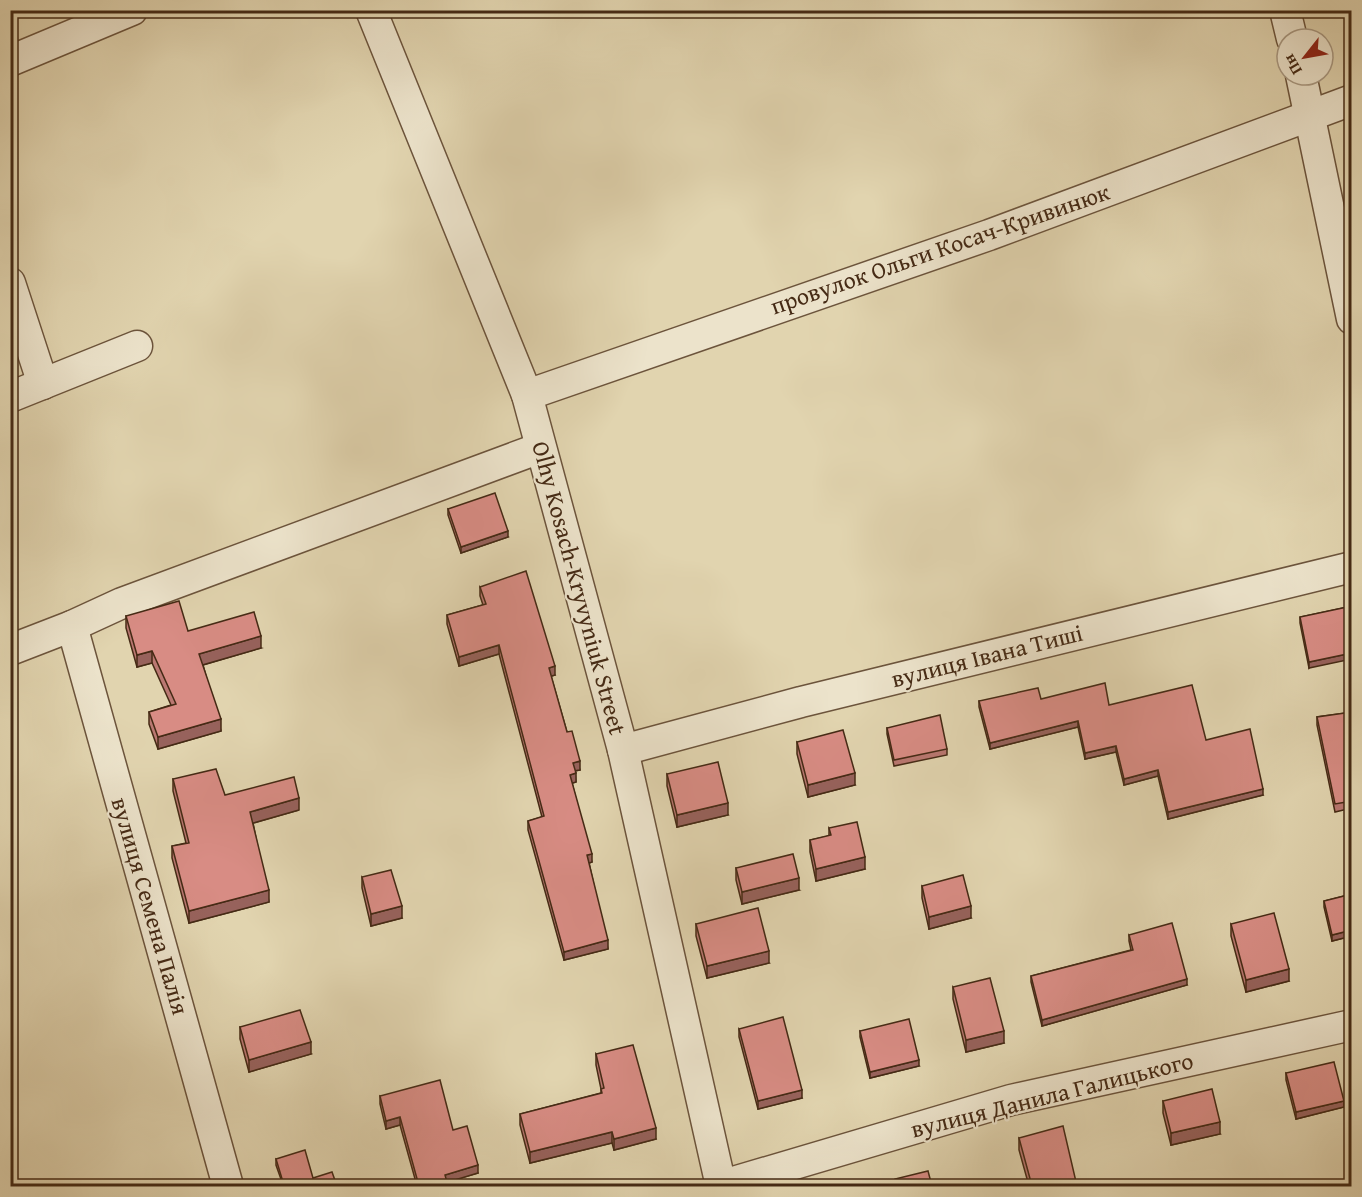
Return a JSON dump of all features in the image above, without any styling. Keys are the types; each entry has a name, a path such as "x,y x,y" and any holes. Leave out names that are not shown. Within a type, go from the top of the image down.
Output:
{"street":[{"path":"10,61 132,10"},
{"name":"Olhy Kosach-Kryvyniuk Street","path":"371,10 527,395 623,750 721,1186"},
{"path":"1285,10 1289,27"},
{"path":"1304,87 1352,318"},
{"name":"провулок Ольги Косач-Кривинюк","path":"527,395 989,235 1352,100"},
{"path":"10,283 43,384"},
{"path":"10,397 137,346"},
{"path":"10,650 133,599 540,448"},
{"name":"вулиця Івана Тиші","path":"623,750 801,702 1352,567"},
{"name":"вулиця Семена Палія","path":"72,626 228,1186"},
{"name":"вулиця Данила Галицького","path":"721,1186 1011,1100 1352,1025"}],"building":[{"path":"495,493 508,531 461,547 448,509"},
{"path":"526,571 555,666 549,668 567,732 572,731 580,761 573,763 576,773 570,775 592,854 587,855 608,940 564,952 528,821 544,816 499,645 459,657 447,615 486,604 480,587"},
{"path":"179,601 188,631 254,612 261,636 199,654 221,719 158,737 149,712 176,704 152,651 137,655 126,616"},
{"path":"1352,606 1352,653 1309,662 1300,617"},
{"path":"1105,683 1109,705 1192,685 1206,740 1250,729 1263,789 1168,812 1158,770 1124,779 1116,746 1085,753 1078,721 990,743 979,701 1038,688 1041,699"},
{"path":"1352,712 1352,801 1335,804 1317,717"},
{"path":"940,715 947,749 894,760 887,728"},
{"path":"843,730 855,773 808,785 797,742"},
{"path":"718,762 728,803 677,815 667,774"},
{"path":"216,769 225,795 294,777 299,798 250,812 269,890 189,911 172,846 189,843 173,779"},
{"path":"857,822 865,857 816,869 810,840 831,835 829,828"},
{"path":"793,854 799,878 742,892 736,868"},
{"path":"391,870 402,906 371,914 362,877"},
{"path":"963,875 971,906 929,917 922,886"},
{"path":"1352,894 1352,930 1332,935 1324,901"},
{"path":"758,908 769,951 707,966 696,924"},
{"path":"1274,913 1289,969 1246,980 1231,924"},
{"path":"1172,923 1187,979 1042,1020 1031,976 1133,950 1129,935"},
{"path":"990,978 1004,1031 966,1040 953,987"},
{"path":"300,1010 311,1042 249,1060 240,1027"},
{"path":"783,1017 802,1090 758,1101 739,1029"},
{"path":"909,1019 919,1060 870,1072 860,1031"},
{"path":"633,1045 656,1128 614,1139 612,1132 530,1152 520,1114 602,1093 601,1089 604,1088 596,1054"},
{"path":"1334,1062 1344,1101 1296,1112 1286,1073"},
{"path":"440,1080 453,1130 467,1126 478,1165 445,1175 448,1186 419,1186 400,1117 386,1121 380,1096"},
{"path":"1212,1089 1220,1122 1171,1133 1163,1101"},
{"path":"1063,1126 1077,1186 1032,1186 1019,1138"},
{"path":"305,1150 313,1178 332,1172 337,1186 276,1186 275,1184 283,1182 276,1159"},
{"path":"928,1171 932,1186 896,1186 895,1179"}]}
